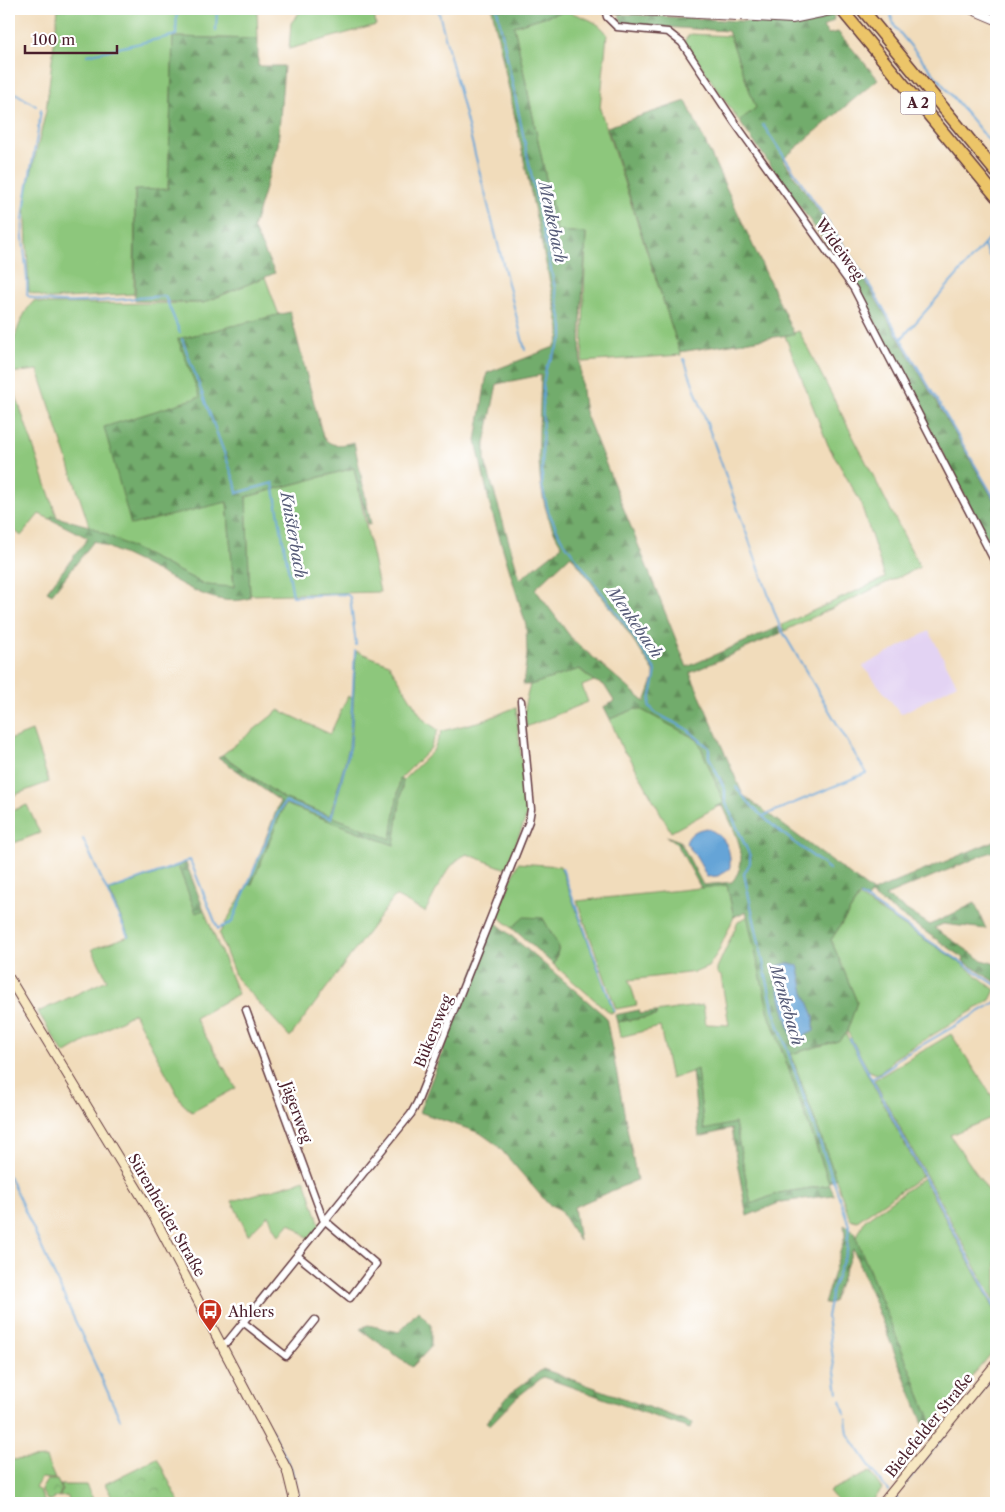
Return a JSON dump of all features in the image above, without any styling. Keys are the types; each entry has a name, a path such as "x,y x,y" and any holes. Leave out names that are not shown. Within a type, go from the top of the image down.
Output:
{"highway":[{"name":"A 2","path":"841,9 996,196"},
{"name":"A 2","path":"862,9 996,172"}],"main road":[{"name":"Sürenheider Straße","path":"9,978 154,1216 287,1470 296,1503"},
{"name":"Bielefelder Straße","path":"883,1503 996,1364"}],"street":[{"path":"604,9 792,19 841,9"},
{"name":"Wideiweg","path":"604,9 607,17 617,26 668,32 682,43 735,123 854,289 996,564"},
{"path":"970,9 996,20"},
{"name":"Bükersweg","path":"222,1345 228,1341 326,1222 417,1104 527,830 531,809 520,701"},
{"name":"Jägerweg","path":"246,1010 322,1219 326,1222"},
{"path":"298,1256 350,1298 375,1268 376,1264 373,1260 326,1222"},
{"path":"243,1322 286,1356 315,1320"}],"shaded area":[{"path":"929,631 957,684 901,714 863,666"}],"green space":[{"path":"58,9 257,9 258,39 173,37 168,190 135,191 134,294 49,299 29,292 25,199 46,111"},
{"path":"302,9 373,9 376,25 289,49 291,23"},
{"path":"492,9 570,9 570,12 557,13 514,26 557,231 586,233 580,346 585,412 687,667 778,627 781,633 690,673 743,795 873,892 996,840 996,850 885,896 930,925 975,903 986,929 943,924 934,928 982,960 996,964 996,982 963,961 964,958 871,895 867,899 860,895 831,940 857,1002 846,1034 838,1041 791,1054 836,1178 829,1182 769,1014 746,911 734,917 727,885 701,888 677,844 666,836 680,841 703,885 732,882 738,873 741,864 739,844 723,806 715,807 724,803 698,740 642,710 635,709 610,719 604,707 614,701 604,685 594,681 580,669 530,685 523,685 527,654 526,625 490,506 476,441 487,373 554,347 559,338 560,330","holes":["541,375 539,441 541,485 552,527 562,546 520,579 485,461 485,443 497,384","571,555 626,629 654,672 654,678 645,702 573,640 535,589"]},
{"path":"673,9 818,9 791,14"},
{"path":"570,12 595,23 607,34 600,109 681,355 582,362 586,233 557,231 514,26 557,13"},
{"path":"619,14 792,24 832,14 834,17 833,21 823,27 828,34 838,32 878,79 783,159 864,279 996,504 996,556 855,284 739,121 756,108 728,31 630,25 621,22"},
{"path":"690,34 730,36 756,108 739,121 684,41"},
{"path":"173,37 258,39 258,66 284,66 278,145 253,228 275,273 203,303 135,301 135,190 168,189"},
{"path":"686,101 794,334 680,352 607,127"},
{"path":"265,277 279,315 178,339 201,397 227,502 234,588 206,585 89,526 38,370 9,373 9,364 19,324 34,301 49,304 203,303"},
{"path":"290,312 323,437 333,444 341,445 354,442 371,524 368,525 354,468 246,497 250,598 225,600 200,593 94,541 52,594 47,591 88,538 50,519 52,516 89,526 206,585 234,587 227,502 131,525 104,427 200,397 178,339"},
{"path":"799,331 920,567 784,631 782,625 885,578 860,501 828,445 785,336"},
{"path":"9,375 57,517 52,516 50,519 39,514 21,536 9,525 9,513 13,507 9,503"},
{"path":"354,468 380,592 250,595 246,497"},
{"path":"356,651 389,664 423,719 438,730 430,749 400,779 391,840 332,817 351,746"},
{"path":"579,669 594,681 582,686 588,702 526,727 525,703 530,685"},
{"path":"348,696 352,698 349,747 330,816 283,798 222,755 279,710 330,734"},
{"path":"516,707 527,815 506,869 467,854 447,871 425,912 395,896 290,1037 236,978 219,934 248,884 251,885 285,804 394,845 403,780 433,751 442,731 485,720"},
{"path":"635,709 642,710 698,740 724,803 671,832 629,756 623,751 610,719"},
{"path":"32,731 49,782 9,797 9,740"},
{"path":"222,755 283,798 391,839 400,779 403,780 394,845 285,804 251,886 248,884 280,801 218,757"},
{"path":"27,805 40,833 9,845 9,812"},
{"path":"186,863 204,910 196,913 178,866"},
{"path":"518,863 560,866 614,1012 610,1013 554,965 559,947 520,923 512,928 497,915"},
{"path":"178,866 196,912 204,910 238,994 195,1018 236,1088 192,1112 182,1103 134,1013 64,1054 38,1012 107,980 92,949 129,936 109,891"},
{"path":"727,885 734,917 718,952 708,967 696,972 629,980 637,1005 616,1009 577,901"},
{"path":"859,897 961,963 995,990 990,1000 893,1059 889,1066 877,1074 869,1071 847,1031 857,1002 831,940"},
{"path":"748,916 769,1014 830,1185 779,1193 751,1204 735,1123 704,1131 697,1070 671,1079 660,1027 620,1037 617,1022 656,1016 656,1012 703,1005 706,1024 729,1025 721,976 717,973 717,968 738,922"},
{"path":"524,917 543,918 559,947 554,965 512,928"},
{"path":"494,921 606,1017 637,1180 574,1207 579,1241 559,1209 548,1204 497,1145 480,1133 419,1112"},
{"path":"639,1010 640,1014 656,1012 656,1016 617,1022 615,1015"},
{"path":"846,1034 922,1176 857,1221 850,1219 791,1054 838,1041"},
{"path":"951,1034 996,1102 996,1116 950,1135 996,1202 996,1304 874,1080"},
{"path":"697,1069 704,1130 735,1123 751,1204 779,1193 830,1185 834,1195 781,1202 747,1216 731,1129 699,1137 692,1071"},
{"path":"923,1178 996,1312 996,1348 932,1424 856,1238 865,1220"},
{"path":"305,1180 320,1225 309,1239 290,1223 279,1236 268,1215 248,1235 232,1201"},
{"path":"844,1225 856,1233 856,1238 932,1424 926,1431 853,1249 833,1302 824,1304 845,1236"},
{"path":"418,1311 431,1324 431,1347 412,1367 360,1329 368,1325 399,1332"},
{"path":"543,1369 692,1423 690,1429 543,1377 516,1398 490,1425 486,1422 512,1392"},
{"path":"46,1458 55,1479 41,1478 35,1488 40,1491 45,1503 9,1503 9,1460"},
{"path":"157,1458 180,1503 115,1503 105,1484"},
{"path":"870,1472 882,1489 871,1503 839,1503 829,1491"},
{"path":"47,1480 57,1480 62,1490 58,1497 54,1497 54,1500 47,1500 41,1490"},
{"path":"60,1485 86,1485 95,1503 71,1503 67,1496 59,1497 63,1490"}],"water":[{"path":"707,828 723,839 728,849 730,868 718,876 707,877 686,843 694,832"},
{"path":"788,963 798,965 804,992 814,1016 814,1031 797,1040 792,1039 773,970 776,966"}],"waterway":[{"path":"87,55 176,35 177,9"},
{"path":"216,31 217,9"},
{"path":"438,9 525,350"},
{"name":"Menkebach","path":"497,9 563,327 563,337 546,368 543,385 542,486 548,511 561,538 628,628 656,671 649,706 657,714 687,729 709,748 709,757 725,790 725,801 750,856 750,863 744,874 774,1012 849,1225 847,1251 832,1289 827,1317 838,1393"},
{"path":"891,16 895,27 996,149"},
{"name":"Knisterbach","path":"9,89 36,106"},
{"name":"Knisterbach","path":"41,109 23,221 27,295 53,302 93,302 165,296 180,333"},
{"path":"763,125 866,279 996,501"},
{"path":"902,338 996,231"},
{"path":"984,246 996,268"},
{"name":"Knisterbach","path":"182,339 235,482 237,493 273,483 293,596 346,594 350,597 356,645"},
{"path":"684,359 780,627 866,773 763,816"},
{"path":"182,863 190,860 218,929 232,922 277,815 285,802 331,818 350,747 355,651"},
{"path":"736,787 768,821 829,869"},
{"path":"83,839 107,891 181,864"},
{"path":"562,868 614,1011"},
{"path":"107,891 128,936"},
{"path":"861,896 996,985"},
{"path":"872,1079 892,1066 896,1060 996,1002"},
{"path":"850,1039 996,1309"},
{"path":"9,1176 120,1419"},
{"path":"903,1486 996,1372"},
{"name":"Menkebach","path":"841,1400 845,1414"},
{"name":"Menkebach","path":"846,1418 848,1434 882,1484 889,1491"},
{"path":"270,1428 291,1468 300,1503"},
{"name":"Menkebach","path":"894,1496 901,1503"}],"place":[{"name":"Ahlers","path":"210,1332"}]}
